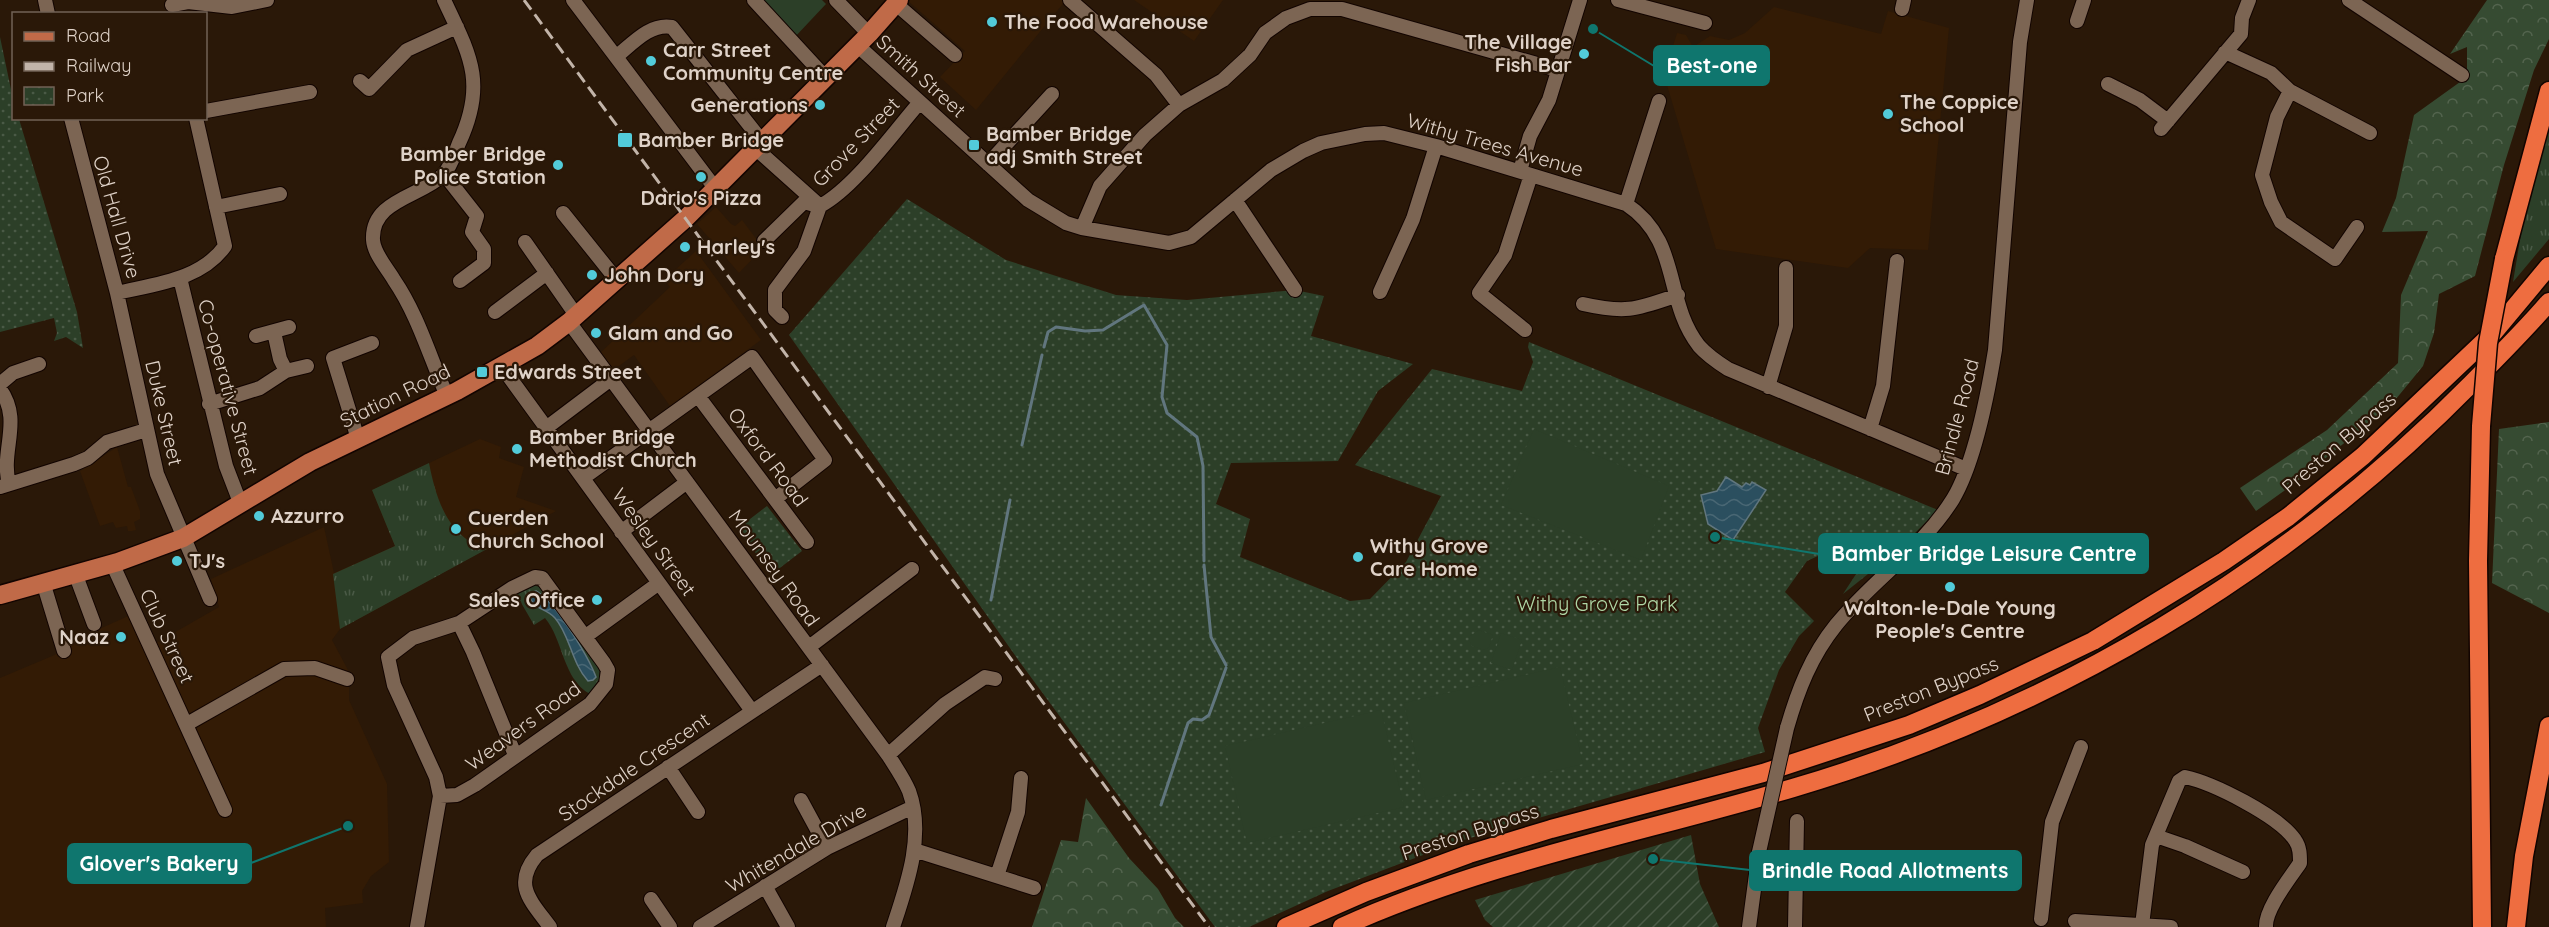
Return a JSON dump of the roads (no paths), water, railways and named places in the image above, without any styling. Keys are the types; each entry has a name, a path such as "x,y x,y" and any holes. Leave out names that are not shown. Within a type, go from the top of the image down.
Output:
{"highway":[{"path":"2482,927 2478,572 2481,426 2488,343 2504,259 2549,91"},
{"name":"Preston Bypass","path":"1286,927 1376,888 1469,854 1551,829 1763,773 1909,725 1980,695 2093,641 2224,561 2288,517 2363,456 2494,332 2549,266"},
{"path":"1342,927 1424,894 1511,865 1794,788 1868,764 1991,717 2103,660 2223,590 2328,514 2444,412 2530,325 2549,302"},
{"path":"2516,927 2524,856 2549,726"}],"main road":[{"name":"Station Road","path":"0,595 112,563 183,538 310,462 502,367 573,319 677,226 897,2"}],"street":[{"path":"172,6 188,2 232,7 267,0"},
{"path":"444,0 472,62 475,85 472,109 444,174 384,210 377,219 373,240 378,254 399,286 415,319 447,396"},
{"path":"573,0 715,188"},
{"path":"754,0 825,77"},
{"name":"Smith Street","path":"836,0 863,39 921,102 958,137"},
{"path":"1070,0 1156,75 1179,105"},
{"path":"1525,330 1479,292 1505,255 1525,173 1530,136 1549,100 1580,0"},
{"path":"1618,0 1705,23"},
{"name":"Brindle Road","path":"1749,927 1759,852 1787,728 1804,677 1827,637 1858,601 1920,542 1953,499 1966,469 1986,400 1995,350 2020,42 2027,0"},
{"path":"2108,84 2140,100 2164,125 2241,34 2242,18 2249,0"},
{"path":"2349,0 2462,75"},
{"path":"2077,21 2078,1"},
{"path":"897,2 955,54"},
{"path":"1082,228 1100,186 1138,142 1179,105 1223,80 1240,66 1265,33 1286,18 1310,9 1342,9 1558,70"},
{"path":"616,57 648,32 661,25 672,27 758,144 820,206"},
{"path":"360,81 369,89 407,50 457,27"},
{"path":"2224,52 2271,74 2290,91 2364,130 2350,141"},
{"path":"2290,91 2277,117 2262,175 2266,205 2281,222 2335,259 2357,227"},
{"path":"207,111 310,92"},
{"path":"988,164 1052,94"},
{"path":"1626,204 1659,101"},
{"name":"Grove Street","path":"820,206 833,199 848,185 921,102"},
{"name":"Old Hall Drive","path":"72,120 117,293 180,278 207,265 225,246 196,120"},
{"name":"Withy Trees Avenue","path":"958,137 1036,205 1066,223 1082,228 1169,243 1191,237 1271,170 1321,143 1365,134 1384,133 1436,146 1626,204 1650,224 1661,242 1692,336 1707,354 1728,369 1768,387 1966,469"},
{"path":"1380,292 1413,219 1436,146"},
{"path":"444,174 477,216 472,232 484,249 484,263 460,281"},
{"path":"216,207 280,194"},
{"path":"1235,200 1295,290"},
{"path":"764,241 804,202 820,206"},
{"path":"782,316 775,310 775,290 804,251 820,206"},
{"path":"563,213 616,279"},
{"name":"Mounsey Road","path":"525,242 547,273 611,379 888,755 909,790 913,807 914,850 893,927"},
{"path":"1870,429 1883,386 1897,261"},
{"path":"1768,387 1786,326 1786,268"},
{"path":"495,312 547,273"},
{"name":"Co-operative Street","path":"180,278 209,404 226,466 241,505"},
{"name":"Duke Street","path":"117,293 157,474 183,538"},
{"path":"1583,304 1609,310 1634,310 1678,295"},
{"path":"256,336 289,327"},
{"path":"274,332 280,359 286,371"},
{"path":"358,439 333,358 372,343"},
{"path":"583,478 752,357 825,460 775,499"},
{"path":"39,364 13,373 0,387 7,399 11,428 4,470 4,485 29,480 74,464 88,458 107,442 146,430"},
{"path":"209,404 260,388 286,371 307,366"},
{"name":"Wesley Street","path":"502,367 752,711"},
{"path":"546,428 611,379"},
{"name":"Oxford Road","path":"698,396 807,542"},
{"path":"621,532 687,482"},
{"path":"183,538 210,599"},
{"name":"Club Street","path":"112,563 225,810"},
{"path":"809,647 912,569"},
{"path":"75,573 94,624"},
{"name":"Weavers Road","path":"440,796 457,795 475,785 590,704 606,684 608,670 546,582 535,577 496,597 459,623"},
{"path":"44,582 64,651"},
{"path":"586,636 659,583"},
{"path":"417,927 440,796 436,777 394,685 388,657 413,638 459,623 515,755"},
{"name":"Stockdale Crescent","path":"550,927 528,896 523,882 527,866 537,855 822,665"},
{"path":"187,724 284,669 315,668 347,679"},
{"path":"888,755 945,704 984,676 995,679"},
{"path":"2041,919 2052,822 2081,747"},
{"path":"669,767 698,812"},
{"path":"2142,925 2152,845 2179,781 2185,777 2216,786 2283,827 2296,842 2300,863 2270,911 2266,927"},
{"path":"997,876 1018,812 1021,778"},
{"path":"801,800 826,848"},
{"name":"Whitendale Drive","path":"700,927 826,848 913,807"},
{"path":"1795,927 1797,821"},
{"path":"2156,836 2185,846 2242,872"},
{"path":"914,850 1034,888"},
{"path":"765,886 788,927"},
{"path":"651,898 670,927"},
{"path":"2075,921 2170,927"}],"water":[{"path":"1726,477 1742,487 1752,482 1766,490 1733,540 1708,524 1701,495 1717,491"},
{"path":"536,591 552,606 579,643 596,677 593,680 588,681 582,674 564,632 555,618 533,603 530,593"}],"waterway":[{"path":"1044,347 1048,332 1056,327 1085,331 1103,330 1144,305 1167,345 1162,397 1167,413 1197,437 1203,466 1204,561"},
{"path":"1022,445 1042,355"},
{"path":"991,600 1010,500"},
{"path":"1204,565 1211,637 1226,665"},
{"path":"1161,805 1188,723 1193,719 1202,720 1209,715 1226,668"}],"railway":[{"path":"524,0 1209,927"}],"place":[{"name":"The Food Warehouse","path":"992,22"},
{"name":"Best-one","path":"1593,29"},
{"name":"The Village Fish Bar","path":"1584,54"},
{"name":"Carr Street Community Centre","path":"651,61"},
{"name":"Generations","path":"820,105"},
{"name":"The Coppice School","path":"1888,114"},
{"name":"Bamber Bridge","path":"625,140"},
{"name":"Bamber Bridge adj Smith Street","path":"974,145"},
{"name":"Bamber Bridge Police Station","path":"558,165"},
{"name":"Dario's Pizza","path":"701,177"},
{"name":"Harley's","path":"685,247"},
{"name":"John Dory","path":"592,275"},
{"name":"Glam and Go","path":"596,333"},
{"name":"Edwards Street","path":"482,372"},
{"name":"Bamber Bridge Methodist Church","path":"517,449"},
{"name":"Azzurro","path":"259,516"},
{"name":"Cuerden Church School","path":"456,529"},
{"name":"Bamber Bridge Leisure Centre","path":"1715,537"},
{"name":"Withy Grove Care Home","path":"1358,557"},
{"name":"TJ's","path":"177,561"},
{"name":"Walton-le-Dale Young People's Centre","path":"1950,587"},
{"name":"Sales Office","path":"597,600"},
{"name":"Naaz","path":"121,637"},
{"name":"Glover's Bakery","path":"348,826"},
{"name":"Brindle Road Allotments","path":"1653,859"}],"park label":[{"name":"Withy Grove Park","path":"1597,604"}]}
